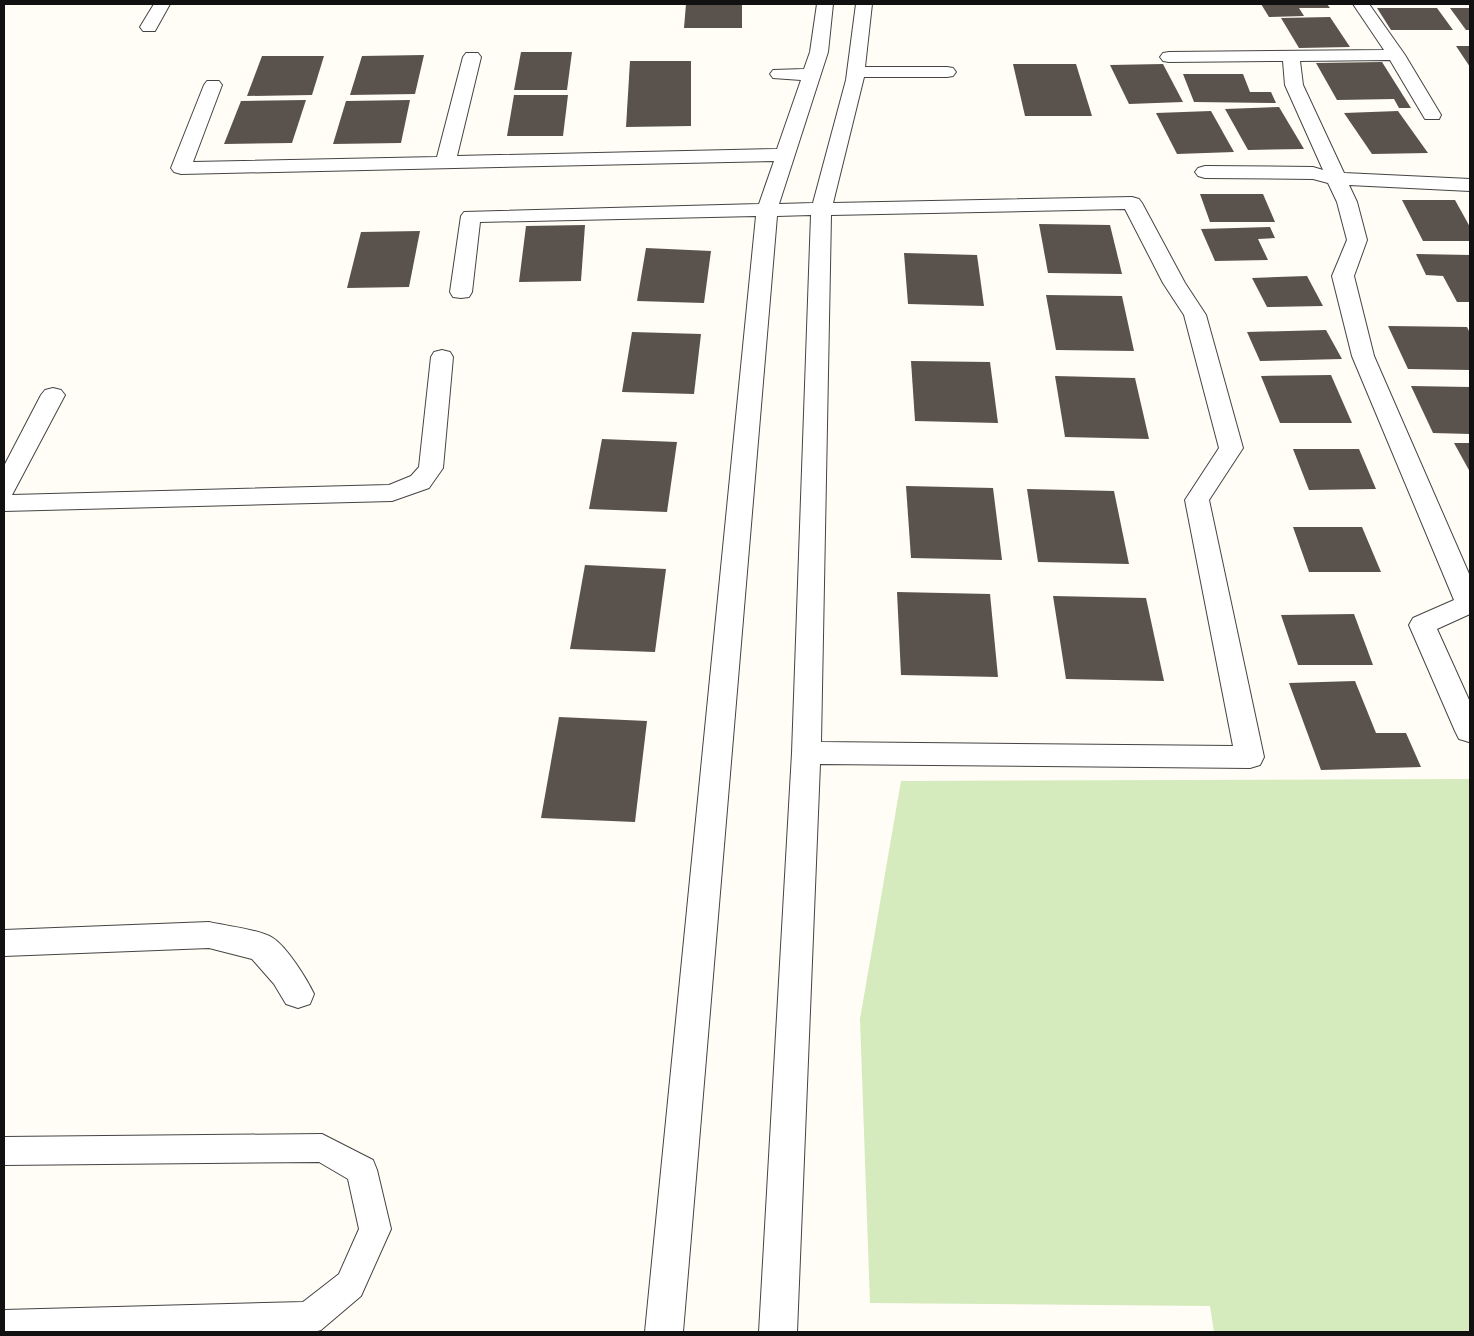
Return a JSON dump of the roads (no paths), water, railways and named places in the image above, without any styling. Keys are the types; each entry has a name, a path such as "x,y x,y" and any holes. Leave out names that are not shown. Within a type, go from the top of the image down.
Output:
{"street":[{"path":"148,27 162,4"},
{"path":"664,1332 767,210 819,52 824,4"},
{"path":"778,1332 806,753 821,209 856,72 864,4"},
{"path":"1360,4 1396,55 1432,115"},
{"path":"1169,58 1396,55"},
{"path":"1291,56 1294,85 1347,202 1357,240 1344,276 1363,356 1470,604 1422,625 1468,731"},
{"path":"446,161 472,57"},
{"path":"856,72 947,72"},
{"path":"779,74 812,75"},
{"path":"213,85 181,168 785,155"},
{"path":"1205,172 1313,173 1337,179 1470,185"},
{"path":"461,292 471,216 1132,204 1174,283 1195,315 1231,448 1197,500 1250,757 806,753"},
{"path":"4,503 392,493 420,482 431,468 442,357"},
{"path":"4,488 53,395"},
{"path":"4,943 209,935 262,948 285,974 298,994"}],"lane":[{"path":"4,1151 322,1148 362,1170 375,1230 350,1285 309,1318 4,1327"}]}
